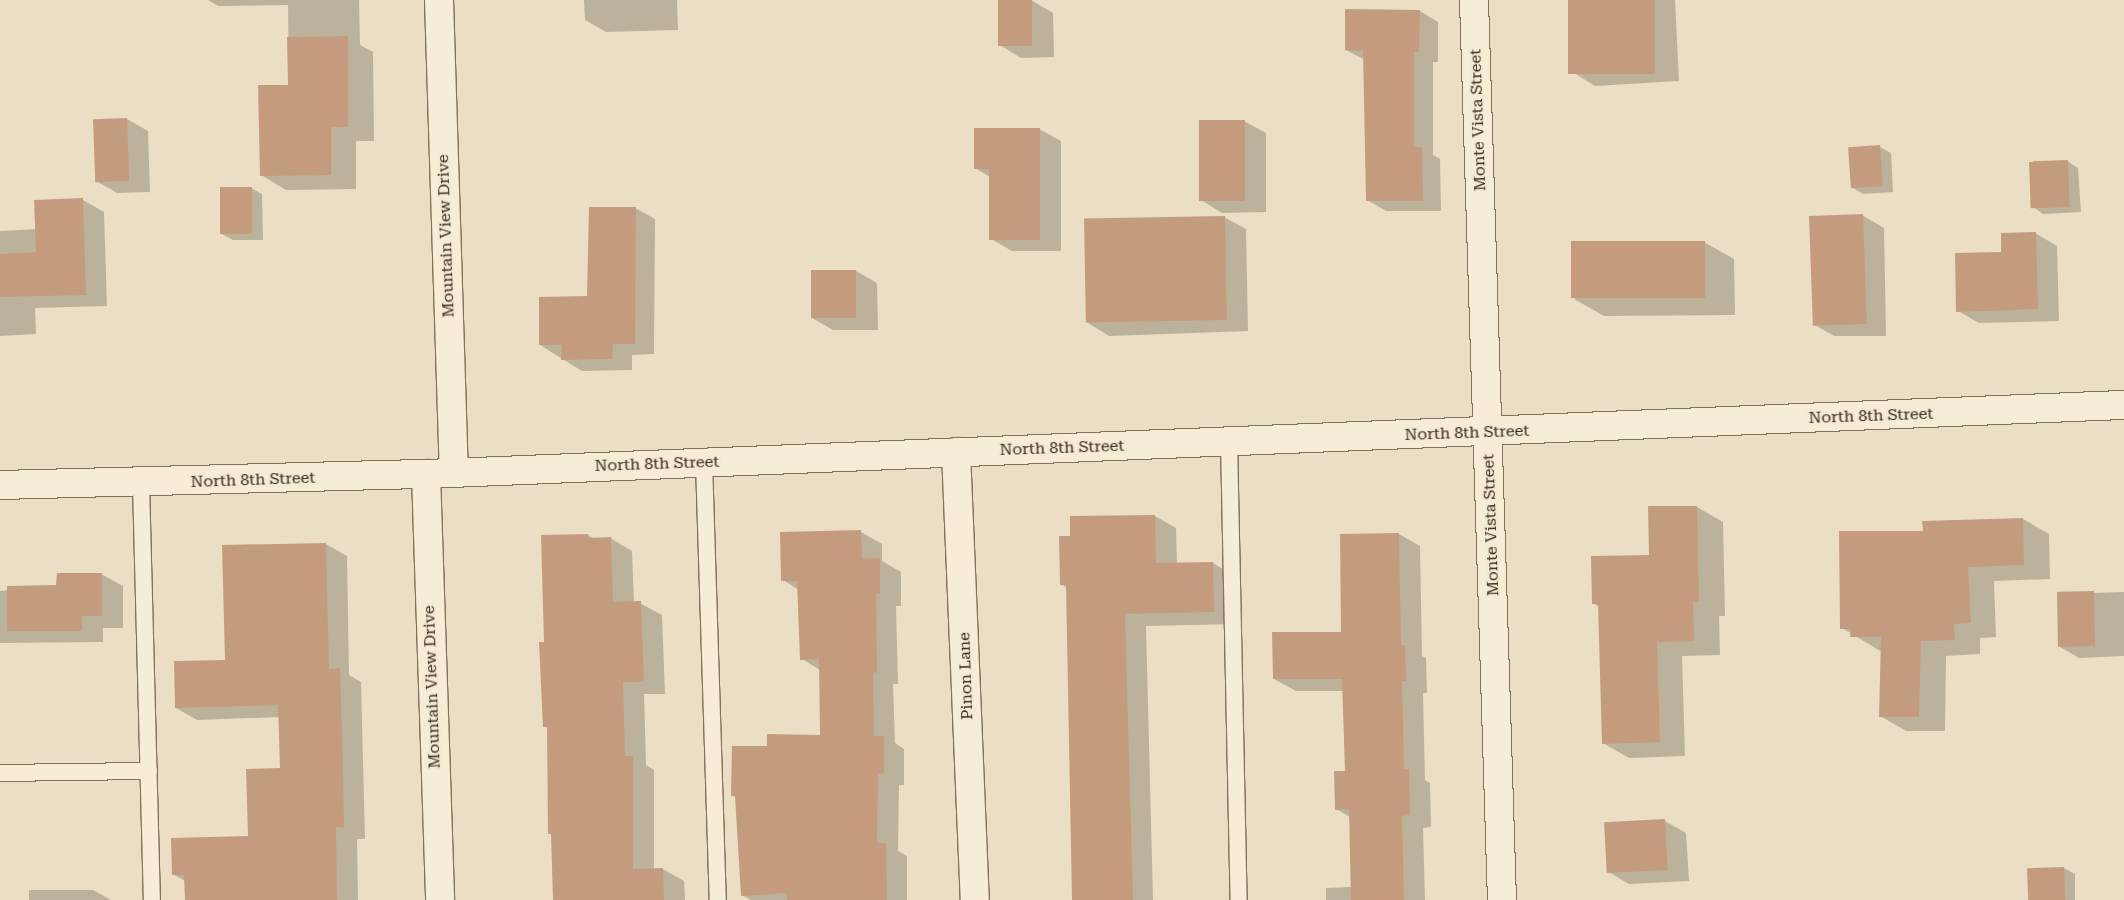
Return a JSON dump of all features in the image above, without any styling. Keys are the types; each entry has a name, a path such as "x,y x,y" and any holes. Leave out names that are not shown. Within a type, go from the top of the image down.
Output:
{"street":[{"name":"Mountain View Drive","path":"438,0 454,472"},
{"name":"Monte Vista Street","path":"1474,0 1502,900"},
{"name":"North 8th Street","path":"0,486 141,484 426,474 2124,405"},
{"name":"Pinon Lane","path":"956,452 976,900"},
{"name":"Mountain View Drive","path":"426,474 440,900"}],"lane":[{"path":"1229,441 1239,900"},
{"path":"704,462 718,900"},
{"path":"141,484 152,900"},
{"path":"0,773 149,772"}],"building":[{"path":"998,0 1032,0 1032,46 998,46"},
{"path":"1568,0 1655,0 1655,74 1568,74"},
{"path":"1345,9 1420,10 1419,52 1414,52 1414,147 1422,147 1423,201 1366,201 1363,51 1345,50"},
{"path":"348,36 348,127 331,127 331,175 260,176 258,85 288,85 287,37"},
{"path":"127,118 129,181 95,182 93,119"},
{"path":"1199,120 1245,120 1245,201 1199,201"},
{"path":"974,128 1040,128 1040,240 989,240 989,169 974,169"},
{"path":"1880,145 1883,186 1851,188 1848,147"},
{"path":"2068,160 2070,207 2031,208 2029,161"},
{"path":"220,187 252,187 252,234 220,234"},
{"path":"83,198 86,295 0,297 0,254 36,252 34,200"},
{"path":"589,207 636,207 635,344 613,344 612,359 561,360 562,345 539,345 539,297 587,296"},
{"path":"1863,214 1867,324 1813,326 1809,216"},
{"path":"1225,216 1227,320 1086,322 1084,218"},
{"path":"2036,232 2038,309 1956,312 1955,253 2001,252 2001,233"},
{"path":"1571,241 1705,241 1705,298 1571,298"},
{"path":"811,270 856,270 856,318 811,318"},
{"path":"1648,506 1697,506 1699,602 1693,602 1694,641 1657,642 1660,742 1602,744 1598,604 1592,604 1591,556 1649,555"},
{"path":"1155,515 1156,563 1213,562 1214,612 1125,614 1133,900 1072,900 1066,585 1060,585 1059,536 1070,536 1070,516"},
{"path":"2023,518 2024,565 1968,567 1971,623 1954,624 1955,640 1921,641 1919,717 1879,717 1881,637 1850,637 1851,629 1840,629 1839,531 1923,531 1922,521"},
{"path":"861,530 862,559 880,558 880,594 876,594 877,672 873,673 874,736 884,736 884,773 878,774 877,843 886,843 887,900 787,900 787,893 741,896 735,796 731,796 732,746 767,746 767,734 820,735 819,659 800,660 797,581 781,581 780,532"},
{"path":"1399,533 1401,645 1405,645 1406,681 1402,681 1404,769 1409,769 1410,815 1402,816 1404,900 1351,900 1349,809 1335,810 1334,771 1345,771 1342,679 1273,679 1272,632 1341,632 1340,534"},
{"path":"588,534 588,538 611,537 613,602 641,601 644,682 623,682 625,756 633,756 633,869 663,868 664,900 553,900 551,834 548,834 547,727 543,727 539,642 544,642 541,535"},
{"path":"326,543 329,669 340,668 344,828 336,827 337,900 185,900 184,875 172,875 171,838 248,836 246,769 280,768 278,705 175,708 174,661 225,660 222,545"},
{"path":"57,573 102,573 102,616 82,616 82,631 7,631 7,586 56,585"},
{"path":"2094,591 2095,646 2058,647 2057,592"},
{"path":"1665,819 1668,870 1607,873 1604,822"},
{"path":"2064,867 2065,900 2028,900 2027,868"}]}
